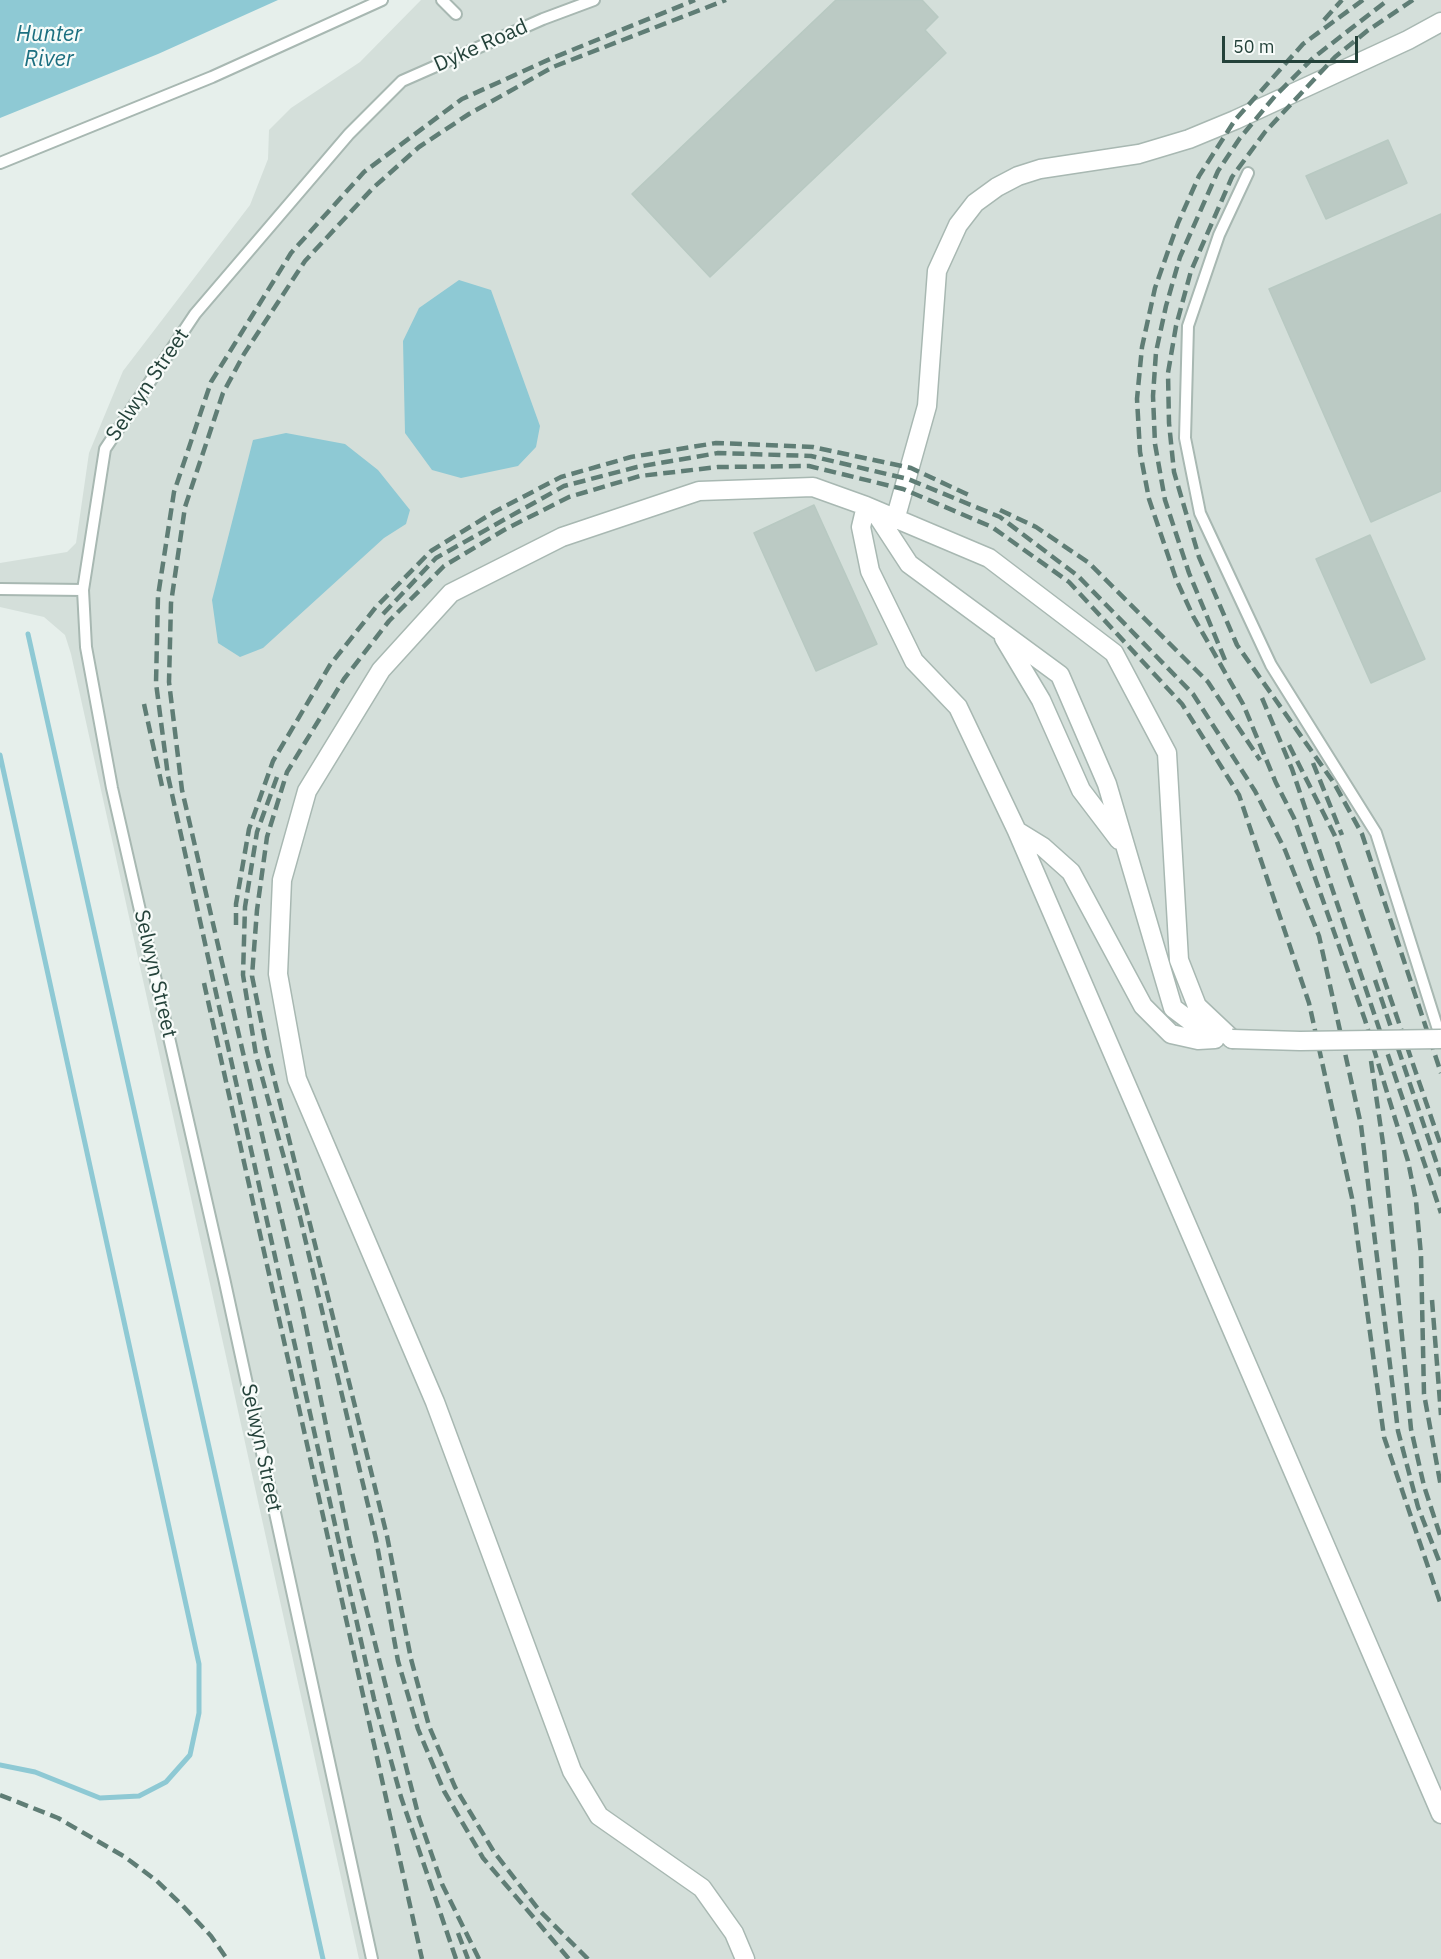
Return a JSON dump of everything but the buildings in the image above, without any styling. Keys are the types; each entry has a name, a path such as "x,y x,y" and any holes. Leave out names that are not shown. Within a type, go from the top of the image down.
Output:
{"street":[{"path":"895,520 927,405 937,272 958,225 975,203 1017,176 1040,169 1139,154 1198,135 1407,40 1441,22"},
{"path":"745,1959 734,1933 702,1888 599,1816 572,1771 435,1402 331,1164 297,1079 278,974 282,880 307,790 381,670 451,593 562,537 699,491 813,488 871,509 989,558 1114,653 1167,753 1179,960 1197,1005 1223,1039"},
{"path":"871,509 909,564 1060,675 1107,784 1173,1008 1223,1039"},
{"path":"871,509 861,527 870,571 914,662 958,707 1017,831 1441,1814"},
{"path":"999,630 1041,700 1081,790 1126,848"},
{"path":"1017,831 1043,847 1071,872 1143,1006 1171,1034 1198,1040 1441,1039"}],"lane":[{"path":"0,164 212,77 382,0"},
{"path":"442,0 456,14"},
{"name":"Dyke Road","path":"402,81 543,19 594,0"},
{"name":"Selwyn Street","path":"372,1959 222,1266 112,788 86,647 83,590 105,449 195,314 349,134 402,81"},
{"path":"1248,173 1218,235 1188,326 1185,438 1200,513 1271,665 1376,833 1441,1039"},
{"path":"0,589 83,590"}],"shaded area":[{"path":"421,0 1441,0 1441,1959 359,1959 71,654 65,635 44,617 0,607 0,563 67,552 76,543 89,453 123,371 250,205 268,159 269,130 291,108 360,62"}],"water":[{"name":"Hunter River","path":"0,0 278,0 158,54 0,118"},
{"path":"459,280 491,290 540,426 536,447 518,466 461,478 432,470 405,433 403,341 419,308"},
{"path":"286,433 345,444 378,470 410,510 406,524 384,538 263,648 240,657 218,643 212,600 253,440"}],"waterway":[{"path":"28,634 323,1959"},
{"path":"0,755 199,1664 199,1713 190,1755 166,1782 139,1796 100,1798 35,1772 0,1765"}],"railway":[{"path":"456,1959 401,1797 374,1699 168,776 156,683 158,596 174,492 211,382 291,253 364,172 462,99 550,59 695,0"},
{"path":"479,1959 442,1884 419,1818 350,1544 303,1311 182,790 169,682 171,603 185,507 223,393 244,354 305,261 373,188 419,147 469,114 553,67 726,0"},
{"path":"1324,20 1342,0"},
{"path":"1363,0 1303,44 1235,120 1199,176 1178,223 1155,288 1142,347 1137,399 1140,452 1149,499 1176,579 1193,616 1243,704 1276,783 1294,818 1365,1020 1408,1161 1416,1201 1421,1255 1424,1394 1441,1487"},
{"path":"1225,660 1189,573 1165,500 1155,444 1153,396 1156,352 1166,306 1180,257 1218,171 1240,138 1275,96 1313,58 1388,0"},
{"path":"1413,0 1367,31 1335,57 1265,132 1232,177 1191,271 1176,326 1168,373 1169,423 1174,472 1199,557 1237,645 1334,783 1362,834 1441,1073"},
{"path":"236,925 236,904 249,829 273,761 330,665 376,607 431,551 494,512 561,477 631,457 716,443 813,447 911,468 973,497"},
{"path":"383,614 436,558 564,486 637,467 718,453 811,456 908,479 1000,517 1078,576 1193,694 1255,791 1285,850 1319,936 1361,1125 1398,1431 1418,1507 1441,1566"},
{"path":"588,1959 539,1910 494,1852 455,1787 429,1726 411,1659 387,1536 267,1050 252,976 257,910 267,837 287,772 344,679 389,621 444,566 504,530 569,497 640,476 718,467 809,466 903,489 992,527 1069,582 1182,704 1239,795 1309,1003 1352,1198 1384,1437 1441,1605"},
{"path":"1000,510 1036,527 1089,563 1208,682 1260,760"},
{"path":"1262,698 1292,769 1441,1213"},
{"path":"144,704 162,786"},
{"path":"1289,745 1335,836 1441,1146"},
{"path":"1313,763 1342,835"},
{"path":"277,777 257,832 245,907 243,975 256,1055 299,1213 376,1539 398,1661 418,1729 444,1791 483,1858 569,1959"},
{"path":"1375,980 1441,1176"},
{"path":"204,983 422,1959"},
{"path":"1371,1061 1384,1150 1411,1429 1424,1486 1441,1538"},
{"path":"1432,1300 1441,1415"},
{"path":"0,1795 58,1818 125,1857 157,1881 183,1906 211,1936 227,1959"},
{"path":"458,1933 468,1959"}]}
